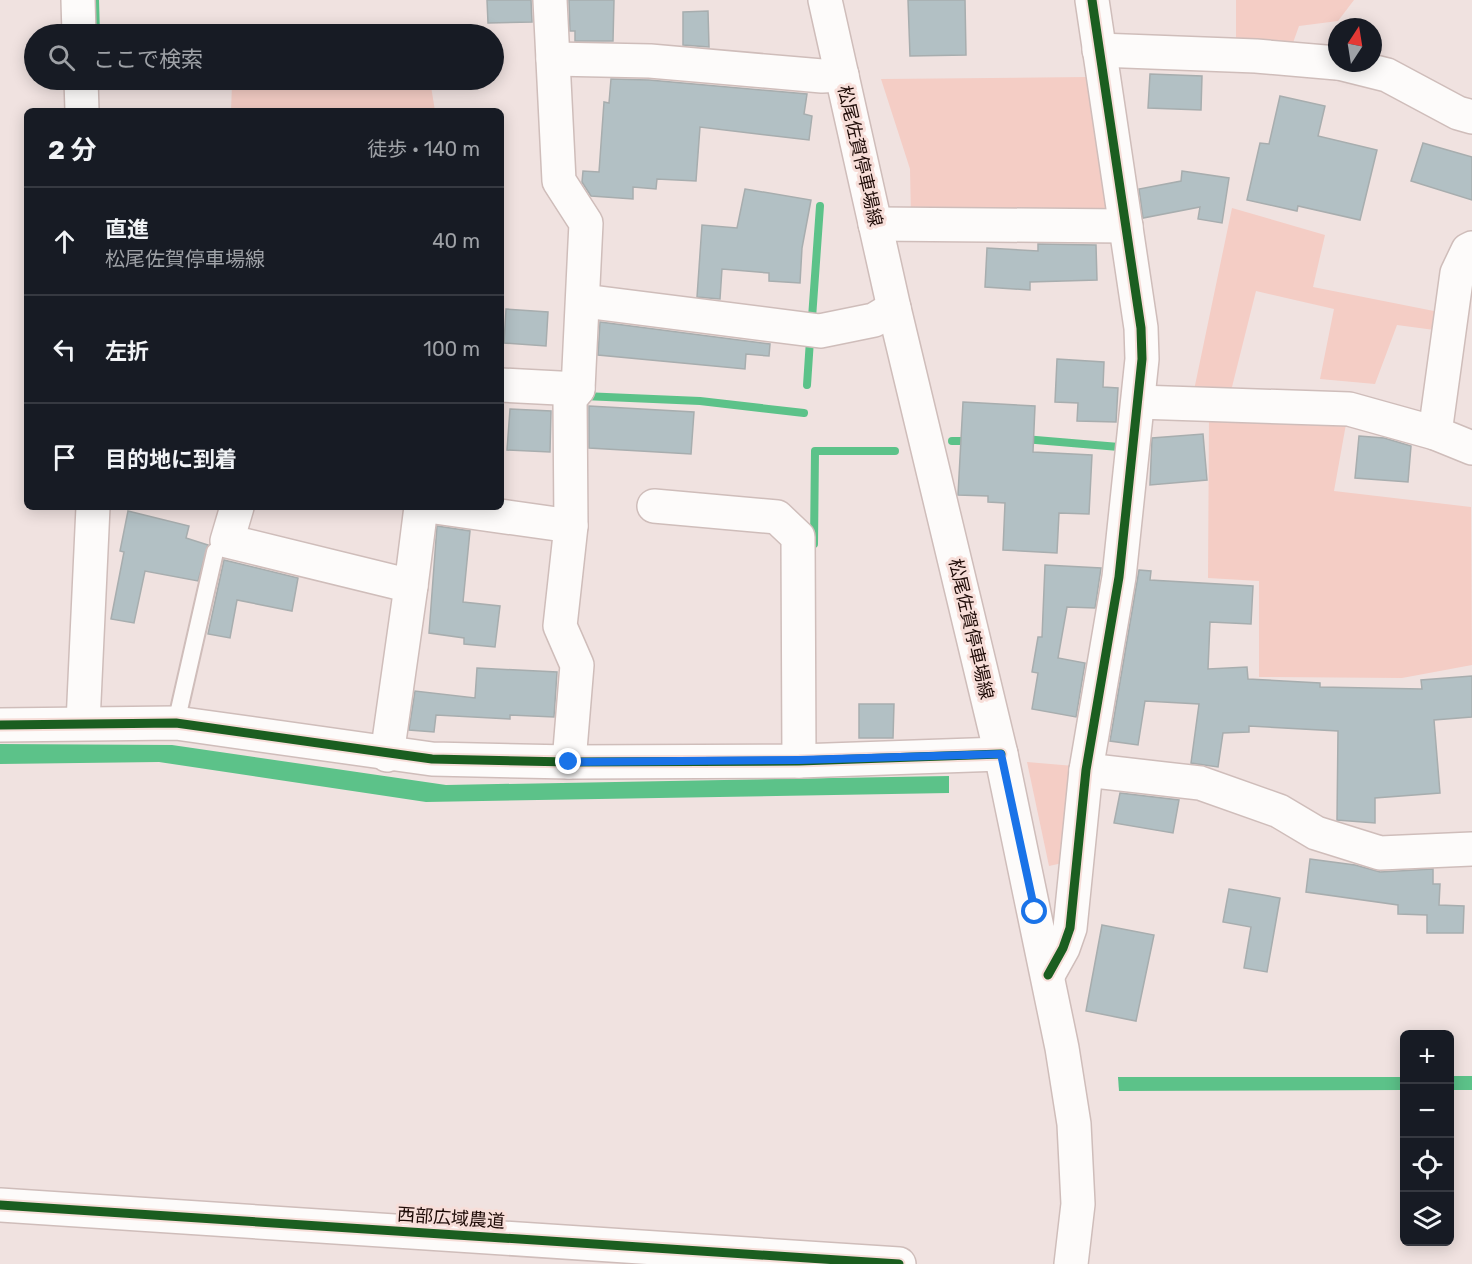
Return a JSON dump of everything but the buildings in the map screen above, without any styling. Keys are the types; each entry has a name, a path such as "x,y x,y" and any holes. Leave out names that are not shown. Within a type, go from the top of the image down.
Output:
{"street":[{"path":"78,0 79,24"},
{"path":"550,0 559,181 585,223 584,301 574,394 571,526 560,626 577,665 569,762"},
{"name":"松尾佐賀停車場線","path":"825,0 894,308 1001,754 1048,975 1074,1124 1078,1204 1071,1264"},
{"path":"1048,975 1064,948 1070,928 1086,770 1119,577 1142,359 1141,328 1092,0"},
{"path":"1099,50 1256,56 1328,62"},
{"path":"553,59 650,61 822,76 842,75"},
{"path":"1375,72 1387,75 1458,113 1472,117"},
{"path":"81,90 82,108"},
{"path":"875,224 1126,226"},
{"path":"1435,433 1457,273 1472,248"},
{"path":"584,301 820,331 874,320 894,308"},
{"path":"504,386 574,394"},
{"path":"1137,402 1349,410 1435,433 1472,448"},
{"path":"654,506 777,517 798,537 799,760"},
{"path":"82,723 93,510"},
{"path":"236,510 227,541 411,586"},
{"path":"387,755 411,586 432,510"},
{"path":"455,510 571,526"},
{"path":"0,725 176,723 387,755 432,759 569,762 799,760 1001,754"},
{"path":"1086,770 1200,783 1279,811 1316,833 1380,853 1472,849"},
{"name":"西部広域農道","path":"0,1205 899,1264"}],"lane":[{"path":"176,723 215,552 227,541"}],"shaded area":[{"path":"1236,0 1354,0 1340,18 1328,18 1328,22 1299,26 1289,54 1236,47"},
{"path":"1088,77 1108,219 911,217 910,169 881,79"},
{"path":"232,90 432,90 435,108 231,108"},
{"path":"1232,208 1325,235 1313,287 1444,313 1442,331 1397,325 1375,384 1320,379 1334,309 1256,291 1230,395 1193,395"},
{"path":"1209,417 1346,424 1334,491 1471,507 1472,665 1402,678 1259,677 1259,581 1208,578"},
{"path":"0,744 172,745 446,785 949,776 949,793 426,802 159,762 0,764"},
{"path":"1027,762 1074,766 1067,862 1049,866"},
{"path":"1454,1076 1472,1076 1472,1090 1454,1090"},
{"path":"1118,1077 1400,1077 1400,1090 1119,1091"}],"waterway":[{"path":"95,0 96,24"},
{"path":"812,318 820,206"},
{"path":"807,385 810,340"},
{"path":"583,396 700,401 804,413"},
{"path":"1024,439 1119,447"},
{"path":"952,441 972,441"},
{"path":"814,544 815,451 895,451"}],"cycle path":[{"path":"1048,975 1063,948 1070,928 1086,770 1119,577 1142,359 1141,328 1092,0"},
{"path":"0,725 176,723 432,759 569,762 799,761 1001,754"},
{"path":"0,1205 899,1264"}],"route":[{"path":"569,762 799,760 1001,754 1035,912"}]}
